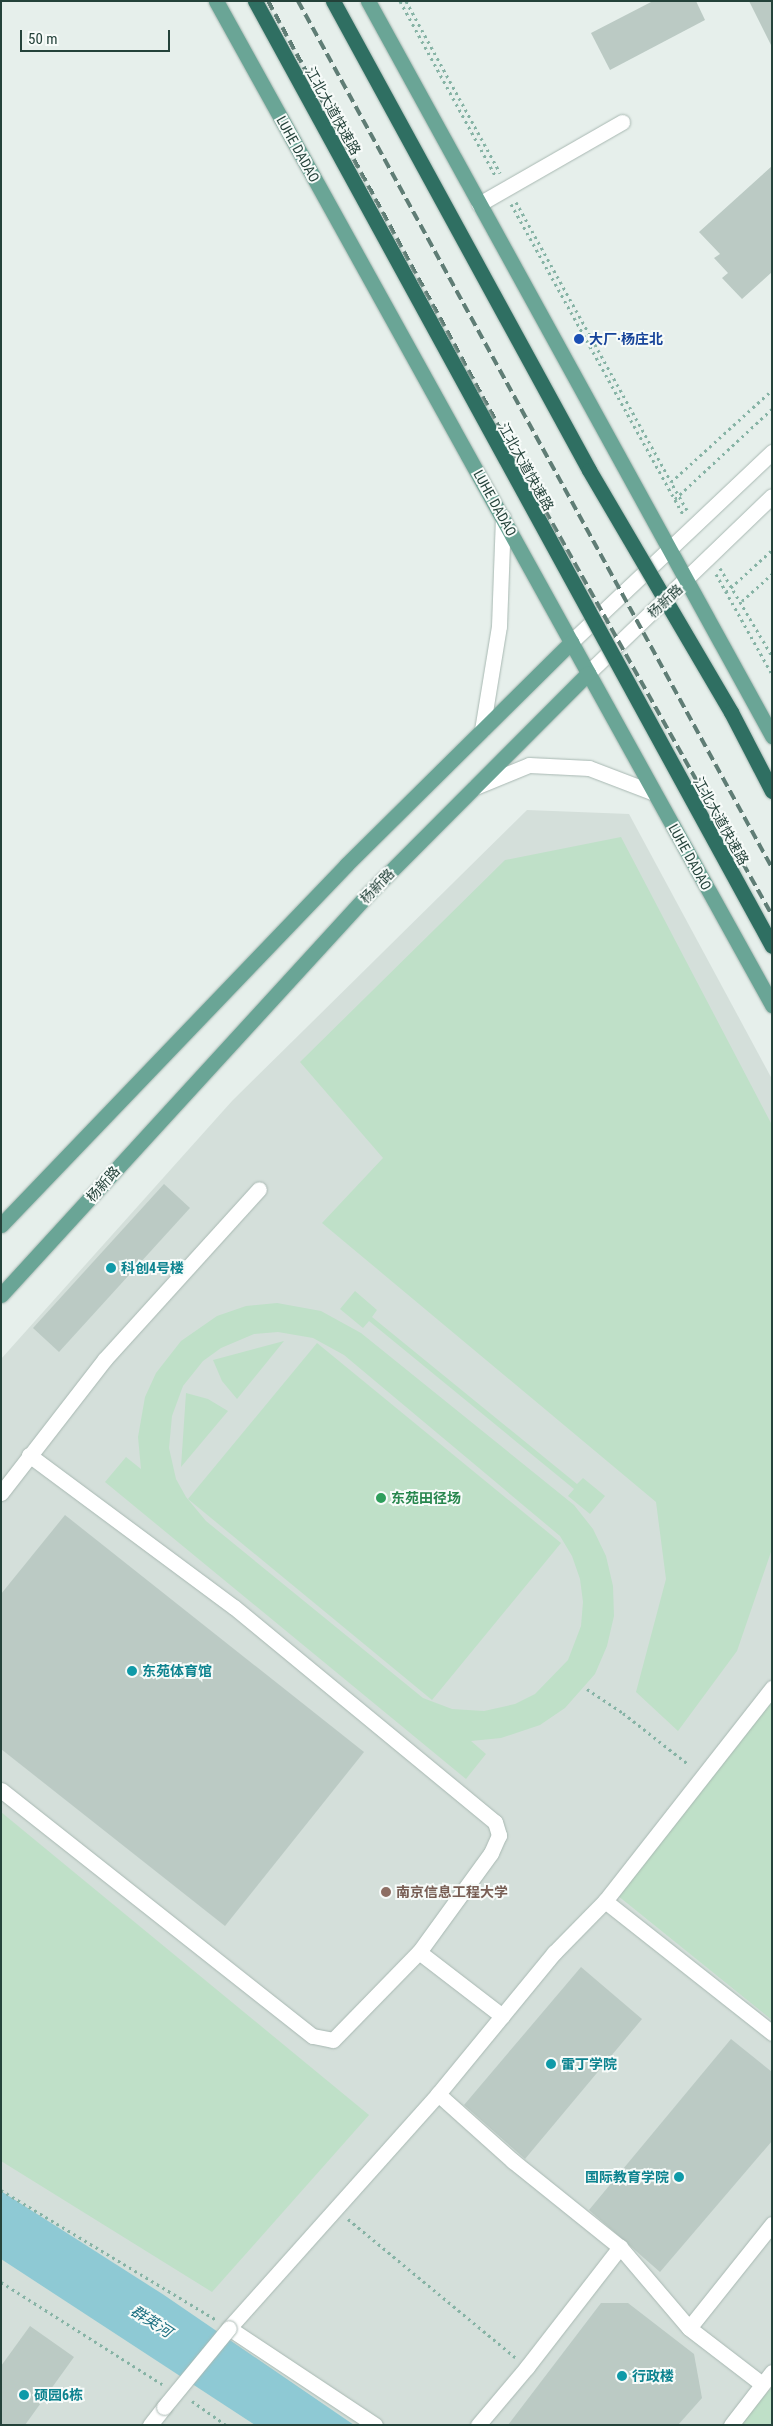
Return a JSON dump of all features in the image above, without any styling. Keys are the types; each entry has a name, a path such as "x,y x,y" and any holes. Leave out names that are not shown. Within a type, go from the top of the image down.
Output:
{"highway":[{"name":"江北大道快速路","path":"255,1 772,946"},
{"path":"333,1 589,470 731,712 772,791"}],"main road":[{"name":"LUHE DADAO","path":"216,1 772,1005"},
{"path":"368,1 772,736"},
{"path":"1,1225 346,865 571,642"},
{"name":"杨新路","path":"1,1295 368,894 588,673"}],"street":[{"path":"479,204 622,122"},
{"path":"571,642 772,452"},
{"name":"杨新路","path":"588,673 687,580 772,496"},
{"path":"482,730 499,626 503,517"},
{"path":"473,787 529,765 590,768 654,793"},
{"path":"1,1493 105,1359 259,1189"},
{"path":"1,1790 313,2036 333,2040 419,1952 490,1852 499,1834 495,1822 234,1607 29,1455"},
{"path":"150,2425 229,2328 334,2208 438,2094 554,1953 604,1901 772,1688"},
{"path":"604,1901 772,2033"},
{"path":"419,1952 502,2016"},
{"path":"438,2094 513,2161 620,2247 689,2328 767,2378 731,2425"},
{"path":"689,2328 772,2224"},
{"path":"478,2425 527,2367 620,2247"},
{"path":"229,2328 375,2425"}],"path":[{"path":"400,1 671,482"},
{"path":"406,1 505,188 692,529"},
{"path":"675,499 772,409"},
{"path":"726,592 772,550"},
{"path":"708,559 772,674"},
{"path":"772,574 742,602 772,656"},
{"path":"587,1689 623,1713 688,1764"},
{"path":"1,2190 229,2328"},
{"path":"334,2208 527,2367"},
{"path":"1,2282 175,2393 188,2398 226,2425"}],"shaded area":[{"name":"南京信息工程大学","path":"527,810 629,814 772,1079 772,2425 1,2425 1,1359 232,1101"}],"green space":[{"path":"621,837 772,1125 772,1549 737,1651 678,1731 636,1692 666,1579 656,1502 322,1223 383,1158 300,1062 505,860"},
{"path":"355,1291 377,1310 372,1317 577,1484 583,1478 605,1496 590,1514 568,1496 574,1489 369,1321 363,1328 340,1309"},
{"path":"277,1303 321,1311 361,1333 574,1505 593,1529 606,1556 613,1586 614,1616 607,1646 595,1674 565,1708 540,1725 501,1738 471,1741 486,1754 466,1779 105,1482 126,1457 141,1469 138,1437 145,1397 156,1373 181,1341 217,1316 246,1306","holes":["278,1332 313,1338 344,1355 560,1536 572,1556 580,1579 583,1602 581,1626 568,1660 535,1694 515,1704 484,1711 452,1709 423,1698 206,1521 186,1497 176,1479 169,1448 172,1416 183,1386 203,1361 221,1348 254,1334"]},
{"path":"284,1341 237,1399 222,1381 213,1360"},
{"path":"317,1343 561,1543 432,1700 188,1499"},
{"path":"186,1393 208,1399 228,1411 181,1467"},
{"path":"772,1693 772,2020 607,1887"},
{"path":"1,1812 369,2115 212,2292 1,2161"},
{"path":"772,2387 772,2425 739,2425"}],"water":[{"name":"群英河","path":"1,2191 164,2295 354,2425 255,2425 1,2259"}],"building":[{"path":"653,1 696,1 705,20 610,70 591,33"},
{"path":"749,1 772,1 772,47"},
{"path":"772,166 772,272 742,299 722,278 728,273 714,258 720,254 699,232"},
{"name":"科创4号楼","path":"164,1184 190,1208 59,1352 33,1328"},
{"name":"东苑体育馆","path":"65,1515 364,1752 225,1926 1,1749 1,1594"},
{"name":"雷丁学院","path":"581,1967 642,2019 525,2159 464,2105"},
{"name":"国际教育学院","path":"731,2039 772,2072 772,2141 660,2272 589,2210"},
{"name":"行政楼","path":"601,2303 628,2303 694,2354 702,2398 678,2425 508,2425"},
{"name":"硕园6栋","path":"30,2326 74,2357 25,2425 1,2425 1,2366"}],"railway":[{"path":"268,1 523,471 772,915"},
{"path":"298,1 772,868"}],"place":[{"name":"大厂·杨庄北","path":"579,339"},
{"name":"科创4号楼","path":"111,1268"},
{"name":"东苑田径场","path":"381,1498"},
{"name":"东苑体育馆","path":"132,1671"},
{"name":"南京信息工程大学","path":"386,1892"},
{"name":"雷丁学院","path":"551,2064"},
{"name":"国际教育学院","path":"679,2177"},
{"name":"行政楼","path":"622,2376"},
{"name":"硕园6栋","path":"24,2395"}]}
